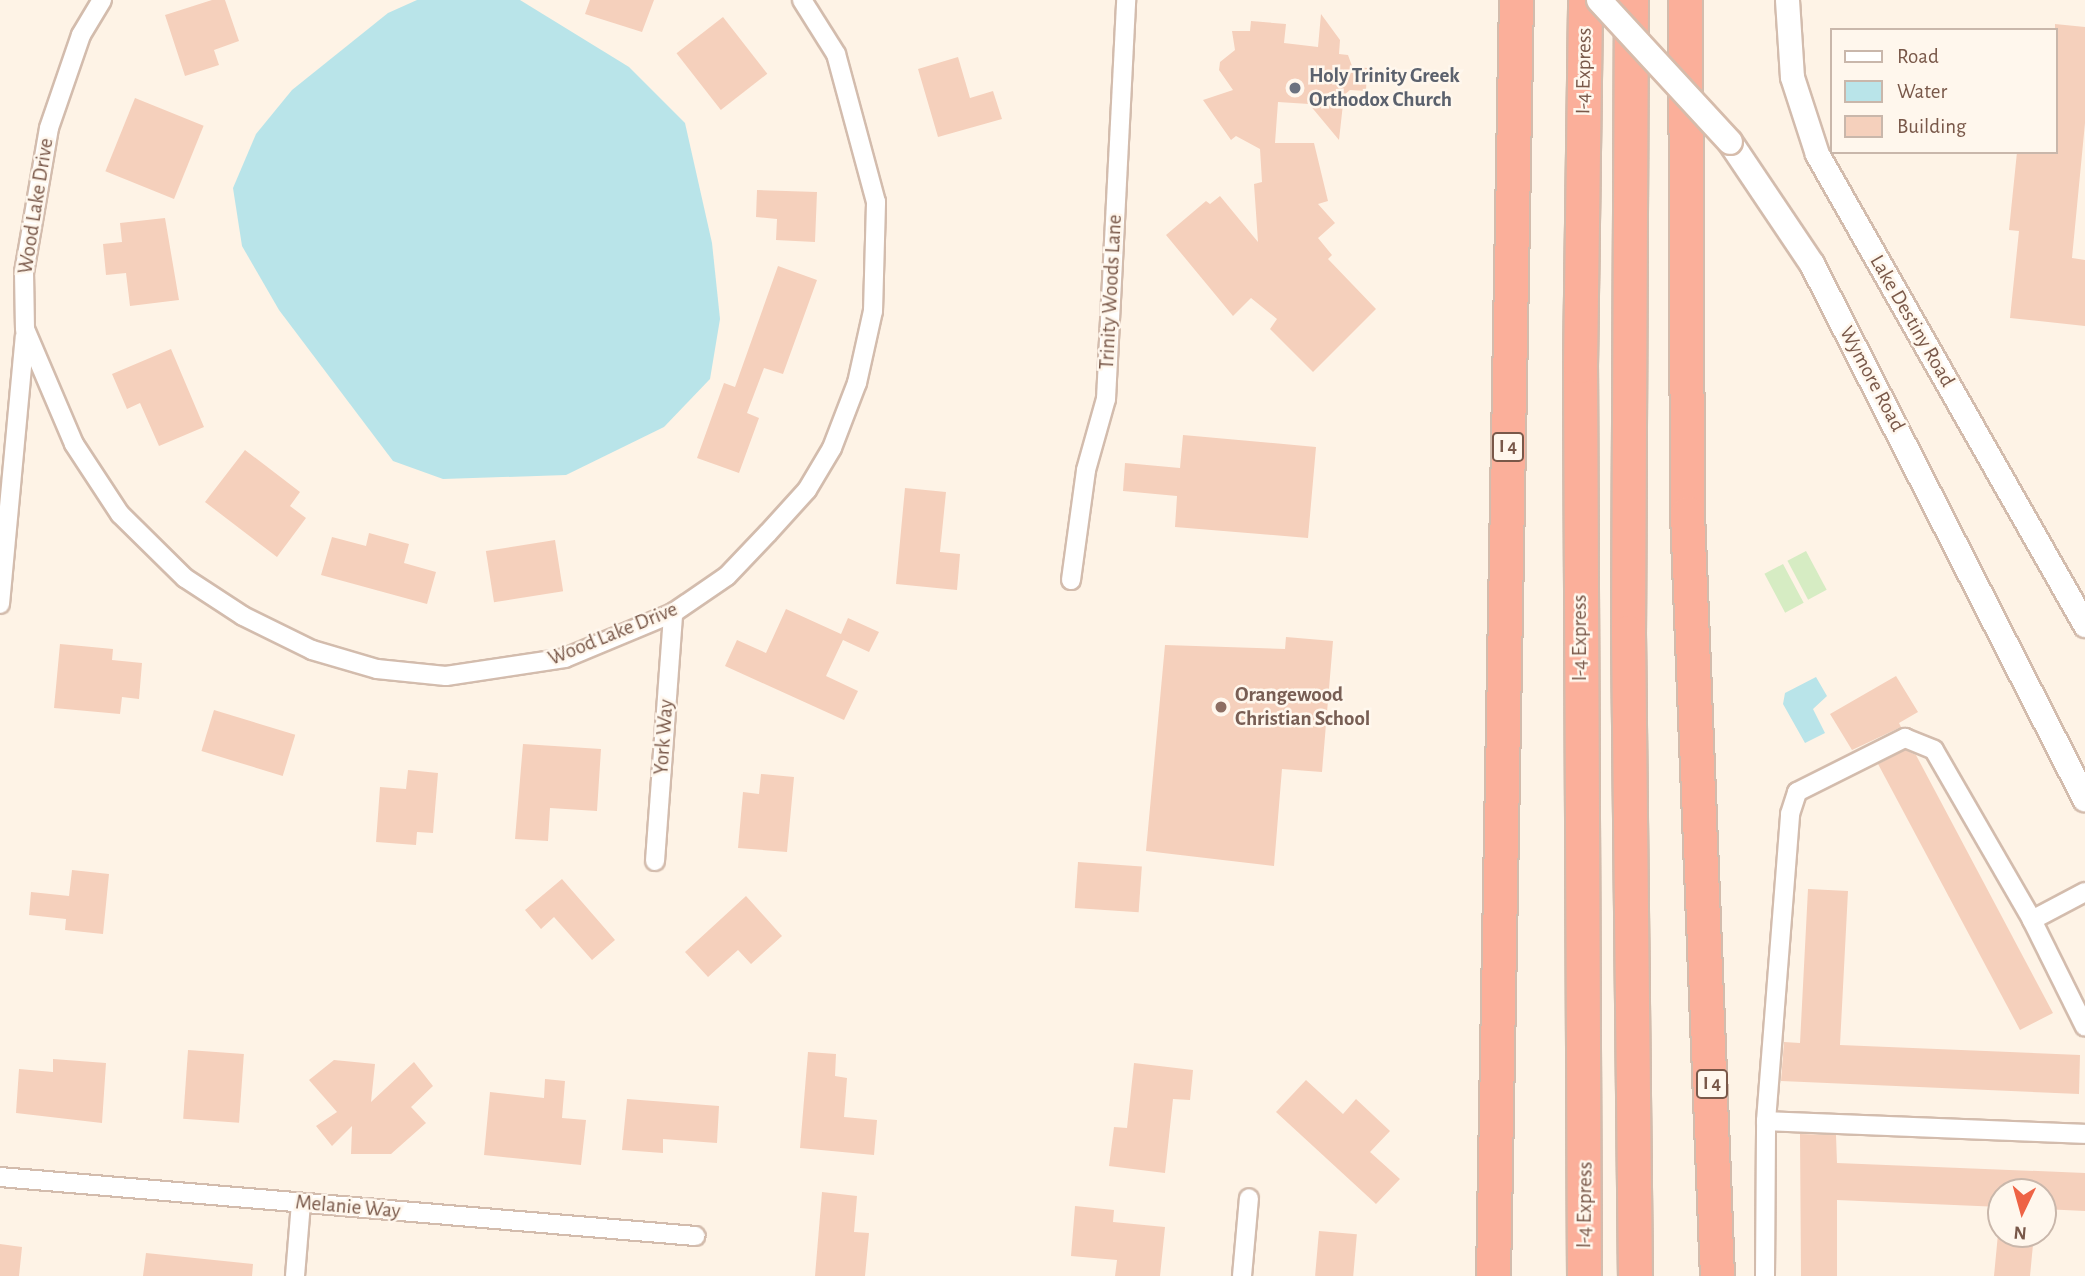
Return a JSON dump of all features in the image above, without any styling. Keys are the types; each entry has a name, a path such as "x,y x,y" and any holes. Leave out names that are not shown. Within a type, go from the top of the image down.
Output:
{"highway":[{"name":"I 4","path":"1493,1276 1516,0"},
{"name":"I-4 Express","path":"1584,1276 1580,354 1585,0"},
{"path":"1631,0 1628,632 1635,1276"},
{"name":"I 4","path":"1685,0 1687,513 1717,1276"}],"main road":[{"name":"Wymore Road","path":"1599,0 1730,142 1817,273 2085,799"}],"street":[{"name":"Wood Lake Drive","path":"102,0 81,35 49,128 23,272 25,329 74,444 120,514 185,578 243,616 312,650 377,670 446,676 501,672 565,658 673,613 727,576 807,490 832,448 857,383 873,311 876,202 859,124 836,54 802,0"},
{"name":"Trinity Woods Lane","path":"1071,580 1086,470 1106,399 1126,0"},
{"name":"Lake Destiny Road","path":"1787,0 1792,77 1818,154 2085,625"},
{"path":"0,604 25,329"},
{"name":"York Way","path":"655,861 673,613"},
{"path":"1765,1276 1766,1121 1790,814 1797,792 1892,743 1905,738 1922,742 1940,757 2032,920 2085,1027"},
{"path":"2032,920 2085,892"},
{"path":"1766,1121 2085,1134"},
{"name":"Melanie Way","path":"0,1177 696,1236"},
{"path":"1242,1276 1249,1198"},
{"path":"295,1276 301,1203"}],"green space":[{"path":"1806,551 1827,590 1808,600 1787,561"},
{"path":"1783,564 1804,603 1785,613 1764,574"}],"water":[{"path":"417,0 520,0 629,67 685,123 712,243 720,319 710,379 664,427 566,475 443,479 393,461 279,310 242,246 233,188 256,134 292,90 388,13"},
{"path":"1816,677 1827,696 1813,709 1825,733 1805,743 1783,704 1785,693"}],"building":[{"path":"212,0 225,0 239,41 214,50 219,65 185,76 165,15"},
{"path":"590,0 654,0 642,32 585,14"},
{"path":"1321,14 1340,40 1339,54 1348,55 1352,66 1367,68 1366,91 1350,90 1344,95 1339,140 1309,104 1278,102 1275,143 1314,143 1328,201 1318,204 1335,223 1318,238 1332,255 1328,259 1376,309 1313,372 1270,329 1277,319 1251,298 1233,316 1166,235 1206,201 1210,204 1220,196 1258,242 1254,184 1262,182 1260,149 1236,136 1231,140 1203,100 1233,90 1219,70 1220,62 1235,50 1232,31 1250,31 1251,21 1286,24 1284,43 1318,47"},
{"path":"723,17 767,74 721,110 677,53"},
{"path":"2055,24 2085,27 2085,123 2072,258 2085,260 2085,326 2010,318 2019,231 2009,230 2017,154 2057,154"},
{"path":"958,57 970,98 993,91 1002,119 938,137 918,69"},
{"path":"135,98 204,126 174,199 105,171"},
{"path":"757,190 817,192 815,242 776,240 777,219 756,217"},
{"path":"165,218 179,300 130,306 126,273 106,275 103,244 122,242 120,223"},
{"path":"778,266 817,280 783,374 764,368 747,413 759,418 739,473 697,458 724,383 735,387"},
{"path":"171,349 204,427 159,446 140,403 127,409 112,374"},
{"path":"1183,435 1316,447 1308,538 1175,527 1177,496 1123,491 1125,463 1180,468"},
{"path":"245,450 300,492 290,506 306,518 277,557 205,502"},
{"path":"905,488 946,492 940,552 960,554 957,590 896,584"},
{"path":"369,533 409,544 404,563 436,572 427,604 321,575 332,537 366,546"},
{"path":"555,540 563,591 494,602 486,551"},
{"path":"786,609 841,634 848,618 879,632 869,652 843,640 826,676 858,691 844,720 725,666 737,640 766,653"},
{"path":"1286,637 1333,641 1322,772 1282,769 1274,866 1146,851 1165,645 1285,649"},
{"path":"60,644 113,649 112,660 142,663 139,699 122,697 120,714 54,708"},
{"path":"1896,676 1918,712 1899,723 1901,727 1852,750 1830,714"},
{"path":"214,710 295,735 283,776 201,751"},
{"path":"523,744 601,749 597,811 550,808 548,841 515,839"},
{"path":"1905,750 1916,755 2053,1013 2020,1030 1878,764"},
{"path":"408,770 438,773 433,833 417,832 416,845 376,842 380,787 406,789"},
{"path":"761,774 794,777 787,852 738,848 743,792 759,794"},
{"path":"1078,862 1142,866 1139,912 1075,908"},
{"path":"72,870 109,874 103,934 65,930 66,919 29,915 31,892 69,896"},
{"path":"562,879 615,940 592,960 554,917 541,929 525,910"},
{"path":"1808,889 1848,891 1840,1045 2080,1055 2079,1094 1781,1081 1784,1042 1800,1043"},
{"path":"746,896 782,936 751,964 738,950 708,977 685,952"},
{"path":"188,1050 244,1054 239,1123 183,1119"},
{"path":"808,1052 836,1054 835,1076 847,1078 844,1117 877,1120 874,1155 800,1148"},
{"path":"53,1059 106,1063 102,1123 16,1113 19,1069 53,1072"},
{"path":"334,1060 375,1064 371,1102 414,1062 433,1086 411,1107 426,1123 391,1154 351,1154 352,1126 332,1146 316,1126 337,1112 309,1080"},
{"path":"1134,1063 1193,1070 1190,1100 1173,1099 1165,1173 1109,1166 1114,1127 1127,1128"},
{"path":"545,1079 565,1081 562,1118 586,1120 581,1165 484,1155 490,1092 544,1098"},
{"path":"1306,1080 1343,1114 1356,1099 1390,1131 1370,1152 1400,1179 1376,1204 1276,1112"},
{"path":"627,1099 719,1106 717,1143 663,1139 663,1153 622,1150"},
{"path":"1800,1134 1836,1135 1837,1163 2085,1173 2085,1211 2057,1210 2057,1178 1987,1178 1987,1206 1837,1200 1837,1276 1801,1276"},
{"path":"822,1192 857,1196 854,1232 869,1233 865,1276 815,1276"},
{"path":"1075,1206 1114,1210 1113,1222 1165,1227 1160,1276 1115,1276 1117,1260 1071,1256"},
{"path":"1319,1231 1357,1234 1353,1276 1315,1276"},
{"path":"0,1244 22,1247 19,1276 0,1276"},
{"path":"1997,1248 2033,1248 2030,1276 1994,1276"},
{"path":"146,1253 253,1264 252,1276 143,1276"}],"place":[{"name":"Holy Trinity Greek Orthodox Church","path":"1295,88"},
{"name":"Orangewood Christian School","path":"1221,707"}]}
